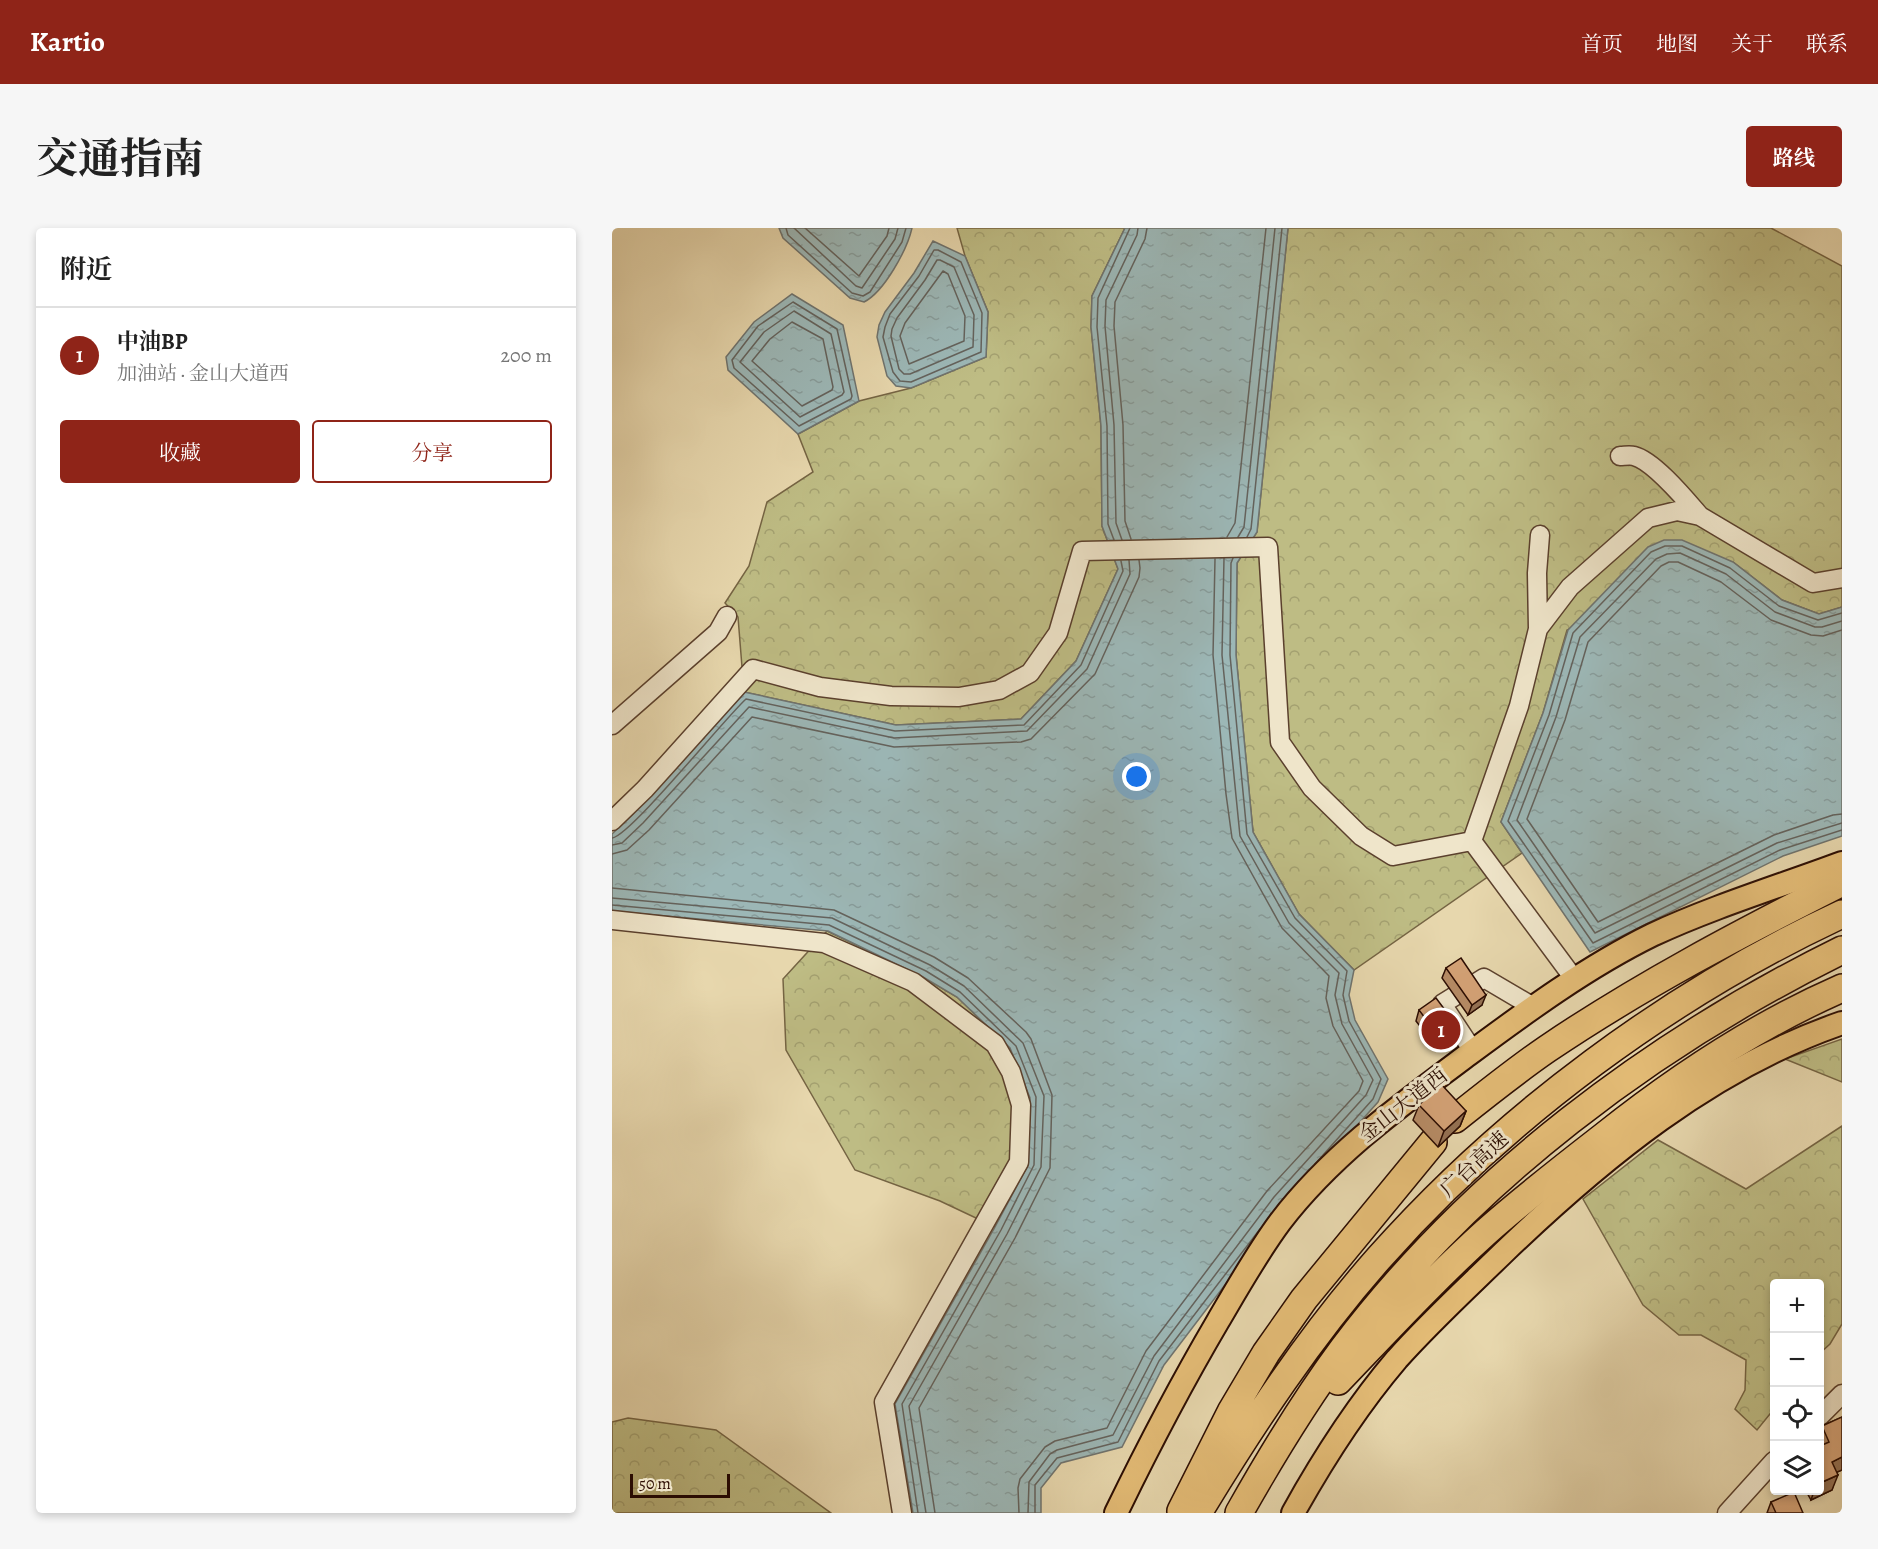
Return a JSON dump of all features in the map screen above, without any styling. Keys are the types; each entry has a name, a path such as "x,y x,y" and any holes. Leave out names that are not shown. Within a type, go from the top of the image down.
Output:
{"highway":[{"path":"1455,1119 1547,1049 1607,1012 1753,927 1842,882"},
{"name":"广台高速","path":"1198,1513 1272,1397 1330,1317 1378,1259 1459,1176 1529,1115 1634,1033 1689,996 1749,961 1842,914"},
{"name":"广台高速","path":"1239,1513 1343,1349 1383,1300 1449,1227 1491,1188 1584,1110 1692,1033 1791,975 1842,950"},
{"path":"1289,1431 1486,1232 1578,1156 1699,1065 1795,1010 1842,988"},
{"path":"1180,1513 1231,1412 1266,1353 1304,1299 1433,1142"}],"main road":[{"name":"金山大道西","path":"1116,1513 1148,1445 1248,1270 1280,1222 1315,1180 1348,1149 1473,1051 1604,962 1663,931 1842,863"},
{"path":"1293,1513 1341,1434 1365,1399 1398,1358 1461,1294 1584,1179 1628,1144 1706,1090 1773,1052 1842,1023"}],"street":[{"path":"1620,456 1634,456 1647,463 1678,490 1700,516"},
{"path":"1538,629 1570,587 1648,518 1677,511 1700,516 1814,583 1842,578"},
{"path":"1472,841 1519,706 1538,629 1537,573 1540,535"},
{"path":"612,822 645,789 753,669 820,687 891,696 959,697 999,690 1030,673 1058,633 1082,550 1268,547 1280,742 1312,788 1361,836 1392,856 1472,841"},
{"path":"612,725 717,632 727,616"},
{"path":"1472,841 1575,980"},
{"path":"612,920 824,943 913,982 995,1044 1011,1072 1021,1106 1019,1162 884,1402 902,1513"},
{"path":"1473,1051 1442,1004 1484,978 1535,1008"},
{"path":"1824,1412 1842,1394"},
{"path":"1727,1513 1770,1465"}],"green space":[{"path":"957,228 1125,228 1092,296 1091,327 1101,426 1102,526 1118,569 1076,661 1021,719 896,725 744,692 738,617 725,603 749,566 767,502 813,472 798,434 859,401 911,388 986,357 988,312 965,256"},
{"path":"1288,228 1771,228 1842,266 1842,607 1819,614 1782,600 1733,562 1567,630 1543,713 1501,822 1522,853 1354,970 1299,914 1253,832 1236,655 1237,563 1257,532"},
{"path":"827,931 923,977 957,997 1010,1048 1030,1098 1028,1165 995,1227 940,1201 855,1170 786,1050 783,979"},
{"path":"1842,1039 1842,1082 1785,1059"},
{"path":"1842,1126 1842,1324 1824,1349 1824,1279 1770,1279 1770,1414 1757,1430 1735,1409 1745,1390 1746,1360 1701,1335 1679,1335 1643,1305 1583,1199 1658,1140 1746,1189"},
{"path":"628,1418 716,1430 831,1513 612,1513 612,1422"}],"water":[{"path":"779,228 912,228 894,270 872,297 864,302 850,298 783,238"},
{"path":"1125,228 1288,228 1257,532 1237,563 1236,655 1253,832 1299,914 1354,970 1349,995 1355,1020 1388,1079 1378,1102 1285,1206 1164,1365 1122,1447 1061,1463 1041,1488 1041,1513 913,1513 895,1404 1028,1165 1030,1098 1010,1048 957,997 923,977 828,931 612,911 612,834 744,692 896,725 1021,719 1076,661 1118,569 1102,526 1101,426 1091,327 1092,296"},
{"path":"933,241 965,256 988,312 986,357 911,388 896,386 887,376 877,337 879,325 885,312 914,273"},
{"path":"792,294 843,325 859,401 798,434 728,370 726,357 754,322"},
{"path":"1664,540 1682,540 1733,562 1782,600 1819,614 1842,607 1842,836 1783,856 1590,952 1501,822 1543,713 1568,630 1648,547"}],"building":[{"path":"1461,958 1486,995 1472,1005 1446,968"},
{"path":"1436,998 1454,1022 1437,1034 1419,1010"},
{"path":"1441,1084 1466,1111 1444,1131 1419,1105"},
{"path":"1842,1417 1842,1457 1832,1462 1838,1475 1824,1481 1824,1444 1829,1442 1824,1425"},
{"path":"1787,1495 1795,1495 1803,1513 1776,1513 1771,1502"}],"place":[{"name":"中油BP","path":"1441,1030"}]}
